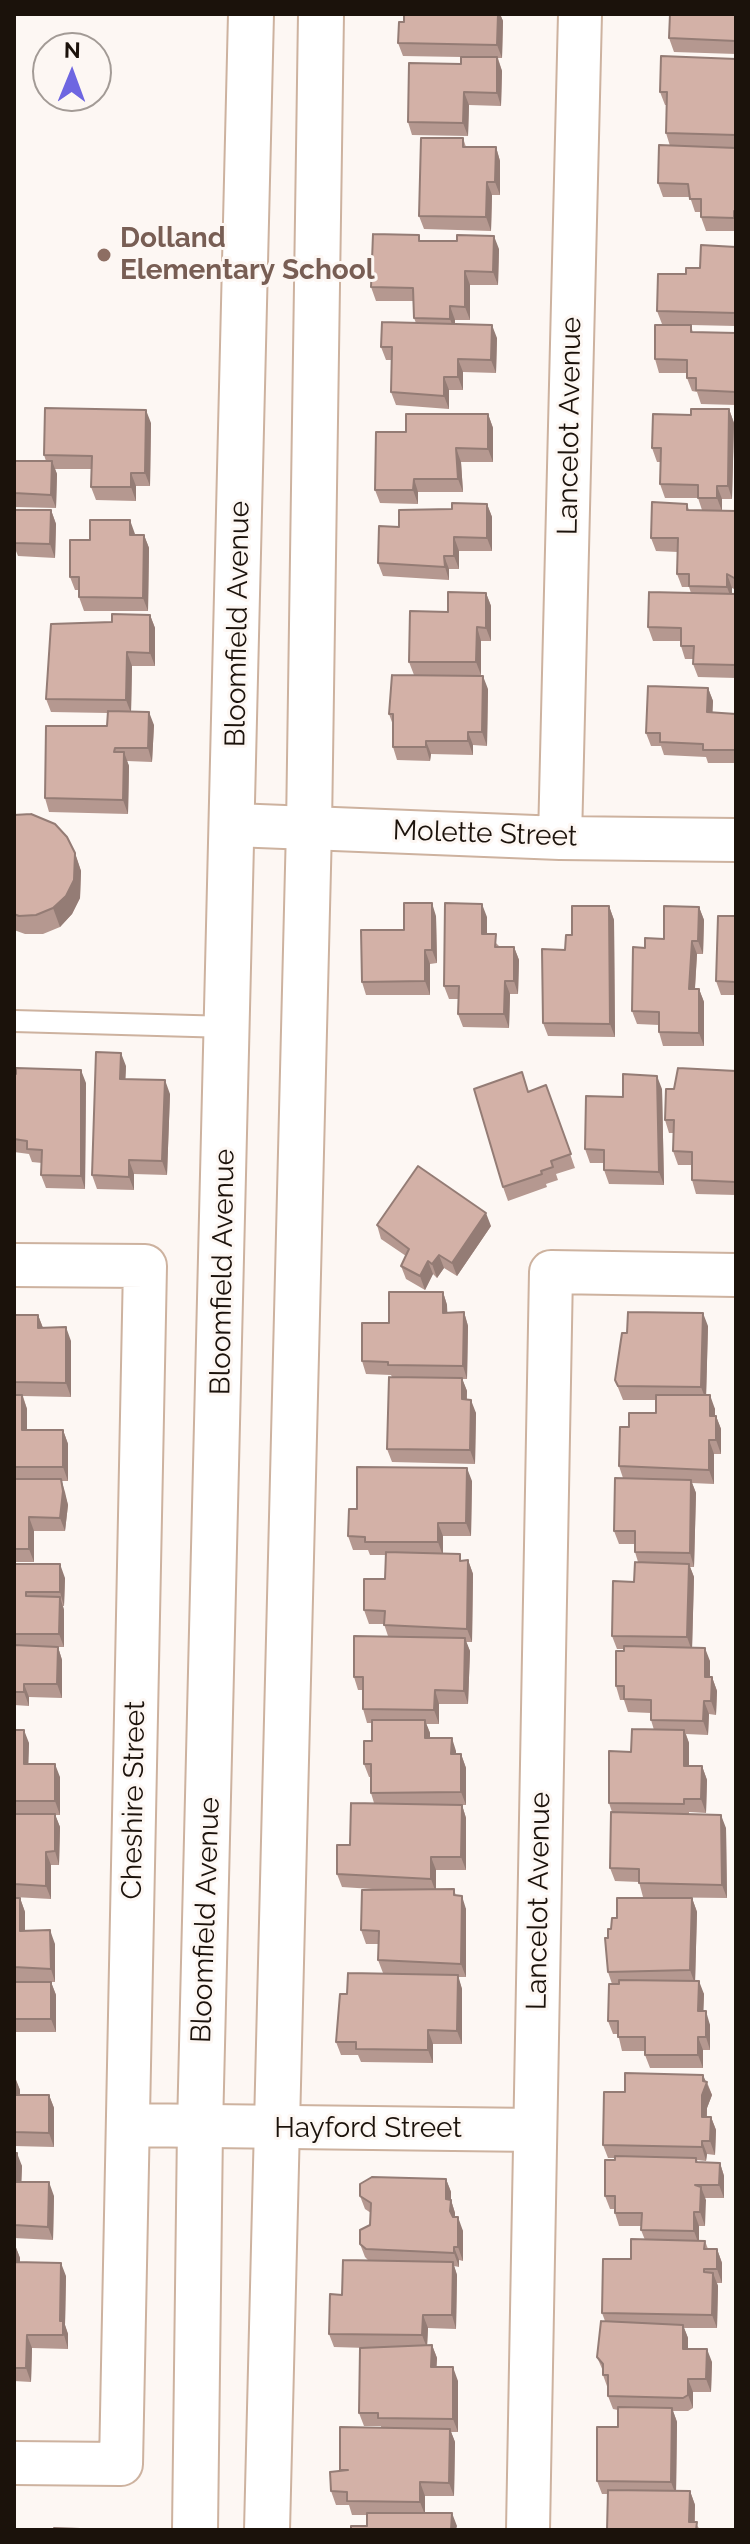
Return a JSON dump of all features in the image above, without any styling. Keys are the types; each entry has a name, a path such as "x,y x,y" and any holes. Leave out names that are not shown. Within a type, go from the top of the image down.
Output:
{"main road":[{"name":"Bloomfield Avenue","path":"195,2530 200,2128 234,825 251,14"},
{"path":"267,2530 309,828 321,14"}],"street":[{"name":"Lancelot Avenue","path":"560,838 580,14"},
{"name":"Molette Street","path":"234,825 560,838 736,840"},
{"name":"Cheshire Street","path":"14,1265 145,1266 121,2464 14,2463"},
{"name":"Lancelot Avenue","path":"528,2530 551,1272 736,1275"},
{"name":"Hayford Street","path":"128,2125 535,2130"}],"lane":[{"path":"14,1021 229,1027"}],"building":[{"path":"404,14 498,14 497,45 398,43 399,22 404,22"},
{"path":"670,14 736,14 736,41 669,38"},
{"path":"661,56 736,59 736,135 666,133 667,92 660,92"},
{"path":"461,57 497,57 497,93 464,92 463,123 408,122 409,63 461,64"},
{"path":"421,138 463,138 463,147 496,147 495,182 487,182 486,217 419,216"},
{"path":"659,145 736,148 734,218 701,217 701,199 690,199 688,184 658,183"},
{"path":"373,234 419,235 419,241 457,241 457,235 494,236 493,272 465,271 465,307 450,306 450,319 414,318 413,288 371,287"},
{"path":"701,245 736,247 736,313 657,311 658,274 686,274 686,268 700,268"},
{"path":"382,322 492,325 491,360 458,359 458,377 444,377 444,396 391,392 392,347 381,347"},
{"path":"655,325 691,325 691,332 736,333 736,392 696,390 696,378 687,378 687,360 655,359"},
{"path":"45,408 146,410 145,473 131,473 131,487 91,487 92,456 44,455"},
{"path":"691,409 729,409 728,486 717,486 717,498 698,498 698,485 660,484 661,448 652,448 653,414 691,415"},
{"path":"406,414 488,414 488,449 456,448 458,479 414,479 413,490 375,490 376,432 406,432"},
{"path":"14,461 52,461 51,495 14,493"},
{"path":"652,502 687,504 687,510 736,511 736,579 727,574 727,587 689,586 689,574 677,574 678,538 651,538"},
{"path":"452,503 487,504 487,538 454,537 454,556 444,556 445,567 378,563 379,526 399,527 399,510 452,509"},
{"path":"14,510 51,510 50,544 14,543"},
{"path":"90,520 130,520 130,535 144,535 143,598 79,597 79,577 70,577 70,540 90,540"},
{"path":"448,592 486,593 486,628 477,627 476,662 409,662 410,611 448,612"},
{"path":"649,592 736,594 736,665 693,664 694,646 681,646 681,628 648,627"},
{"path":"112,614 150,615 150,653 127,652 126,700 46,699 51,624 112,622"},
{"path":"392,675 483,676 482,732 468,732 468,741 426,741 426,747 393,747 393,714 389,714"},
{"path":"648,686 708,688 707,712 736,714 736,750 703,750 703,744 660,742 660,733 646,733"},
{"path":"108,711 149,712 148,748 115,748 114,752 124,752 123,800 45,798 46,726 107,726"},
{"path":"31,814 55,824 67,837 75,853 74,880 66,896 53,908 36,915 19,916 14,914 14,815"},
{"path":"404,903 432,903 432,950 425,950 425,981 362,982 361,930 404,930"},
{"path":"445,903 482,904 482,934 496,934 495,947 514,947 514,981 505,981 504,1014 458,1014 459,986 444,986"},
{"path":"572,906 609,906 610,1024 543,1023 542,949 565,950 566,935 572,935"},
{"path":"664,906 699,907 698,941 692,941 689,989 699,989 699,1033 659,1032 659,1012 632,1011 633,947 645,948 645,938 664,939"},
{"path":"718,916 736,916 736,982 716,981"},
{"path":"96,1052 121,1053 120,1079 165,1080 162,1161 129,1160 129,1177 92,1175"},
{"path":"16,1068 81,1070 81,1176 41,1175 42,1150 27,1149 27,1141 14,1139"},
{"path":"678,1068 736,1071 736,1182 692,1180 692,1152 673,1151 674,1120 665,1120 666,1089 674,1089"},
{"path":"522,1072 528,1092 546,1085 571,1154 551,1161 553,1167 541,1171 542,1174 503,1187 474,1089"},
{"path":"623,1074 657,1076 659,1172 604,1170 604,1150 585,1149 586,1096 623,1097"},
{"path":"418,1166 486,1213 452,1263 439,1255 432,1264 428,1261 420,1276 401,1266 409,1249 377,1225"},
{"path":"389,1292 443,1292 443,1313 464,1312 463,1366 388,1365 388,1362 362,1361 362,1323 389,1323"},
{"path":"628,1312 703,1313 701,1387 618,1386 615,1380 622,1333 627,1333"},
{"path":"14,1315 38,1315 38,1328 66,1327 66,1383 14,1382"},
{"path":"389,1377 462,1378 462,1399 471,1400 470,1450 387,1449"},
{"path":"14,1395 22,1395 22,1430 63,1430 63,1467 14,1467"},
{"path":"656,1395 710,1395 710,1416 716,1416 716,1440 709,1440 709,1470 619,1466 620,1427 629,1427 629,1413 656,1413"},
{"path":"357,1467 467,1468 466,1523 438,1523 438,1542 365,1542 365,1537 348,1536 349,1509 357,1509"},
{"path":"615,1478 691,1480 690,1553 635,1552 635,1531 614,1531"},
{"path":"14,1479 61,1479 60,1518 29,1517 29,1549 14,1549"},
{"path":"386,1552 460,1554 460,1561 468,1560 467,1629 384,1625 385,1611 364,1610 364,1579 385,1579"},
{"path":"635,1562 689,1564 687,1637 612,1636 613,1581 634,1582"},
{"path":"14,1564 60,1564 60,1592 26,1592 26,1596 60,1597 59,1634 14,1634"},
{"path":"354,1636 465,1638 464,1691 435,1690 434,1710 363,1709 363,1677 354,1677"},
{"path":"14,1645 58,1647 57,1684 24,1684 24,1692 14,1692"},
{"path":"624,1646 705,1648 705,1677 712,1677 711,1701 704,1701 703,1721 651,1720 651,1700 624,1699 624,1686 616,1686 616,1651 624,1651"},
{"path":"372,1720 425,1720 425,1738 452,1738 451,1754 461,1754 461,1792 371,1793 371,1764 364,1764 364,1741 372,1741"},
{"path":"632,1729 684,1730 684,1766 702,1766 701,1799 684,1799 684,1804 609,1803 609,1751 631,1752"},
{"path":"14,1730 24,1730 24,1764 55,1764 55,1801 14,1801"},
{"path":"351,1803 462,1805 461,1857 431,1857 431,1879 337,1874 337,1845 350,1845"},
{"path":"611,1812 721,1815 722,1885 639,1883 639,1869 610,1868"},
{"path":"14,1814 55,1814 55,1851 46,1852 46,1886 14,1884"},
{"path":"454,1889 454,1895 462,1896 461,1964 378,1960 379,1931 361,1930 362,1890"},
{"path":"14,1898 20,1898 20,1931 50,1930 51,1969 14,1967"},
{"path":"617,1898 692,1898 690,1970 608,1972 605,1938 608,1938 612,1918 617,1918"},
{"path":"348,1973 458,1975 457,2031 428,2030 428,2050 356,2049 356,2042 336,2042 340,1994 347,1994"},
{"path":"619,1980 699,1981 698,2011 706,2011 706,2037 698,2037 698,2055 645,2055 645,2037 618,2037 618,2021 608,2021 609,1984 619,1984"},
{"path":"14,1982 51,1982 51,2019 14,2019"},
{"path":"625,2073 703,2075 703,2081 707,2082 702,2095 702,2117 711,2117 710,2141 702,2141 702,2147 603,2145 604,2092 625,2092"},
{"path":"14,2077 15,2095 49,2095 49,2133 14,2132"},
{"path":"14,2153 17,2153 16,2182 49,2182 48,2227 14,2225"},
{"path":"615,2156 696,2158 696,2162 720,2163 719,2185 695,2185 701,2187 700,2212 694,2212 694,2231 641,2230 642,2213 615,2213 615,2196 605,2196 605,2160 615,2160"},
{"path":"372,2177 446,2179 446,2199 451,2200 453,2217 458,2217 458,2247 454,2247 454,2253 366,2249 360,2244 360,2230 370,2225 371,2203 360,2196 360,2184"},
{"path":"631,2239 705,2241 704,2249 717,2249 717,2269 704,2269 704,2272 713,2273 712,2315 602,2313 603,2259 631,2259"},
{"path":"14,2245 15,2262 61,2263 60,2321 63,2321 63,2335 27,2335 26,2368 14,2368"},
{"path":"343,2260 453,2262 452,2315 423,2315 422,2335 329,2334 330,2294 342,2295"},
{"path":"601,2321 683,2325 683,2349 707,2349 706,2379 688,2379 688,2395 683,2398 608,2396 608,2375 603,2375 603,2364 597,2357"},
{"path":"432,2345 431,2367 453,2367 453,2419 378,2418 378,2413 359,2413 360,2348"},
{"path":"618,2407 672,2408 671,2482 597,2481 597,2427 618,2427"},
{"path":"340,2427 450,2429 449,2483 420,2482 420,2502 347,2501 347,2492 331,2491 330,2472 348,2470 340,2470"},
{"path":"608,2490 690,2491 689,2522 697,2522 696,2530 607,2530"},
{"path":"367,2513 452,2513 451,2530 351,2530 351,2526 367,2526"},
{"path":"54,2528 106,2530 54,2530"}],"place":[{"name":"Dolland Elementary School","path":"104,255"}]}
